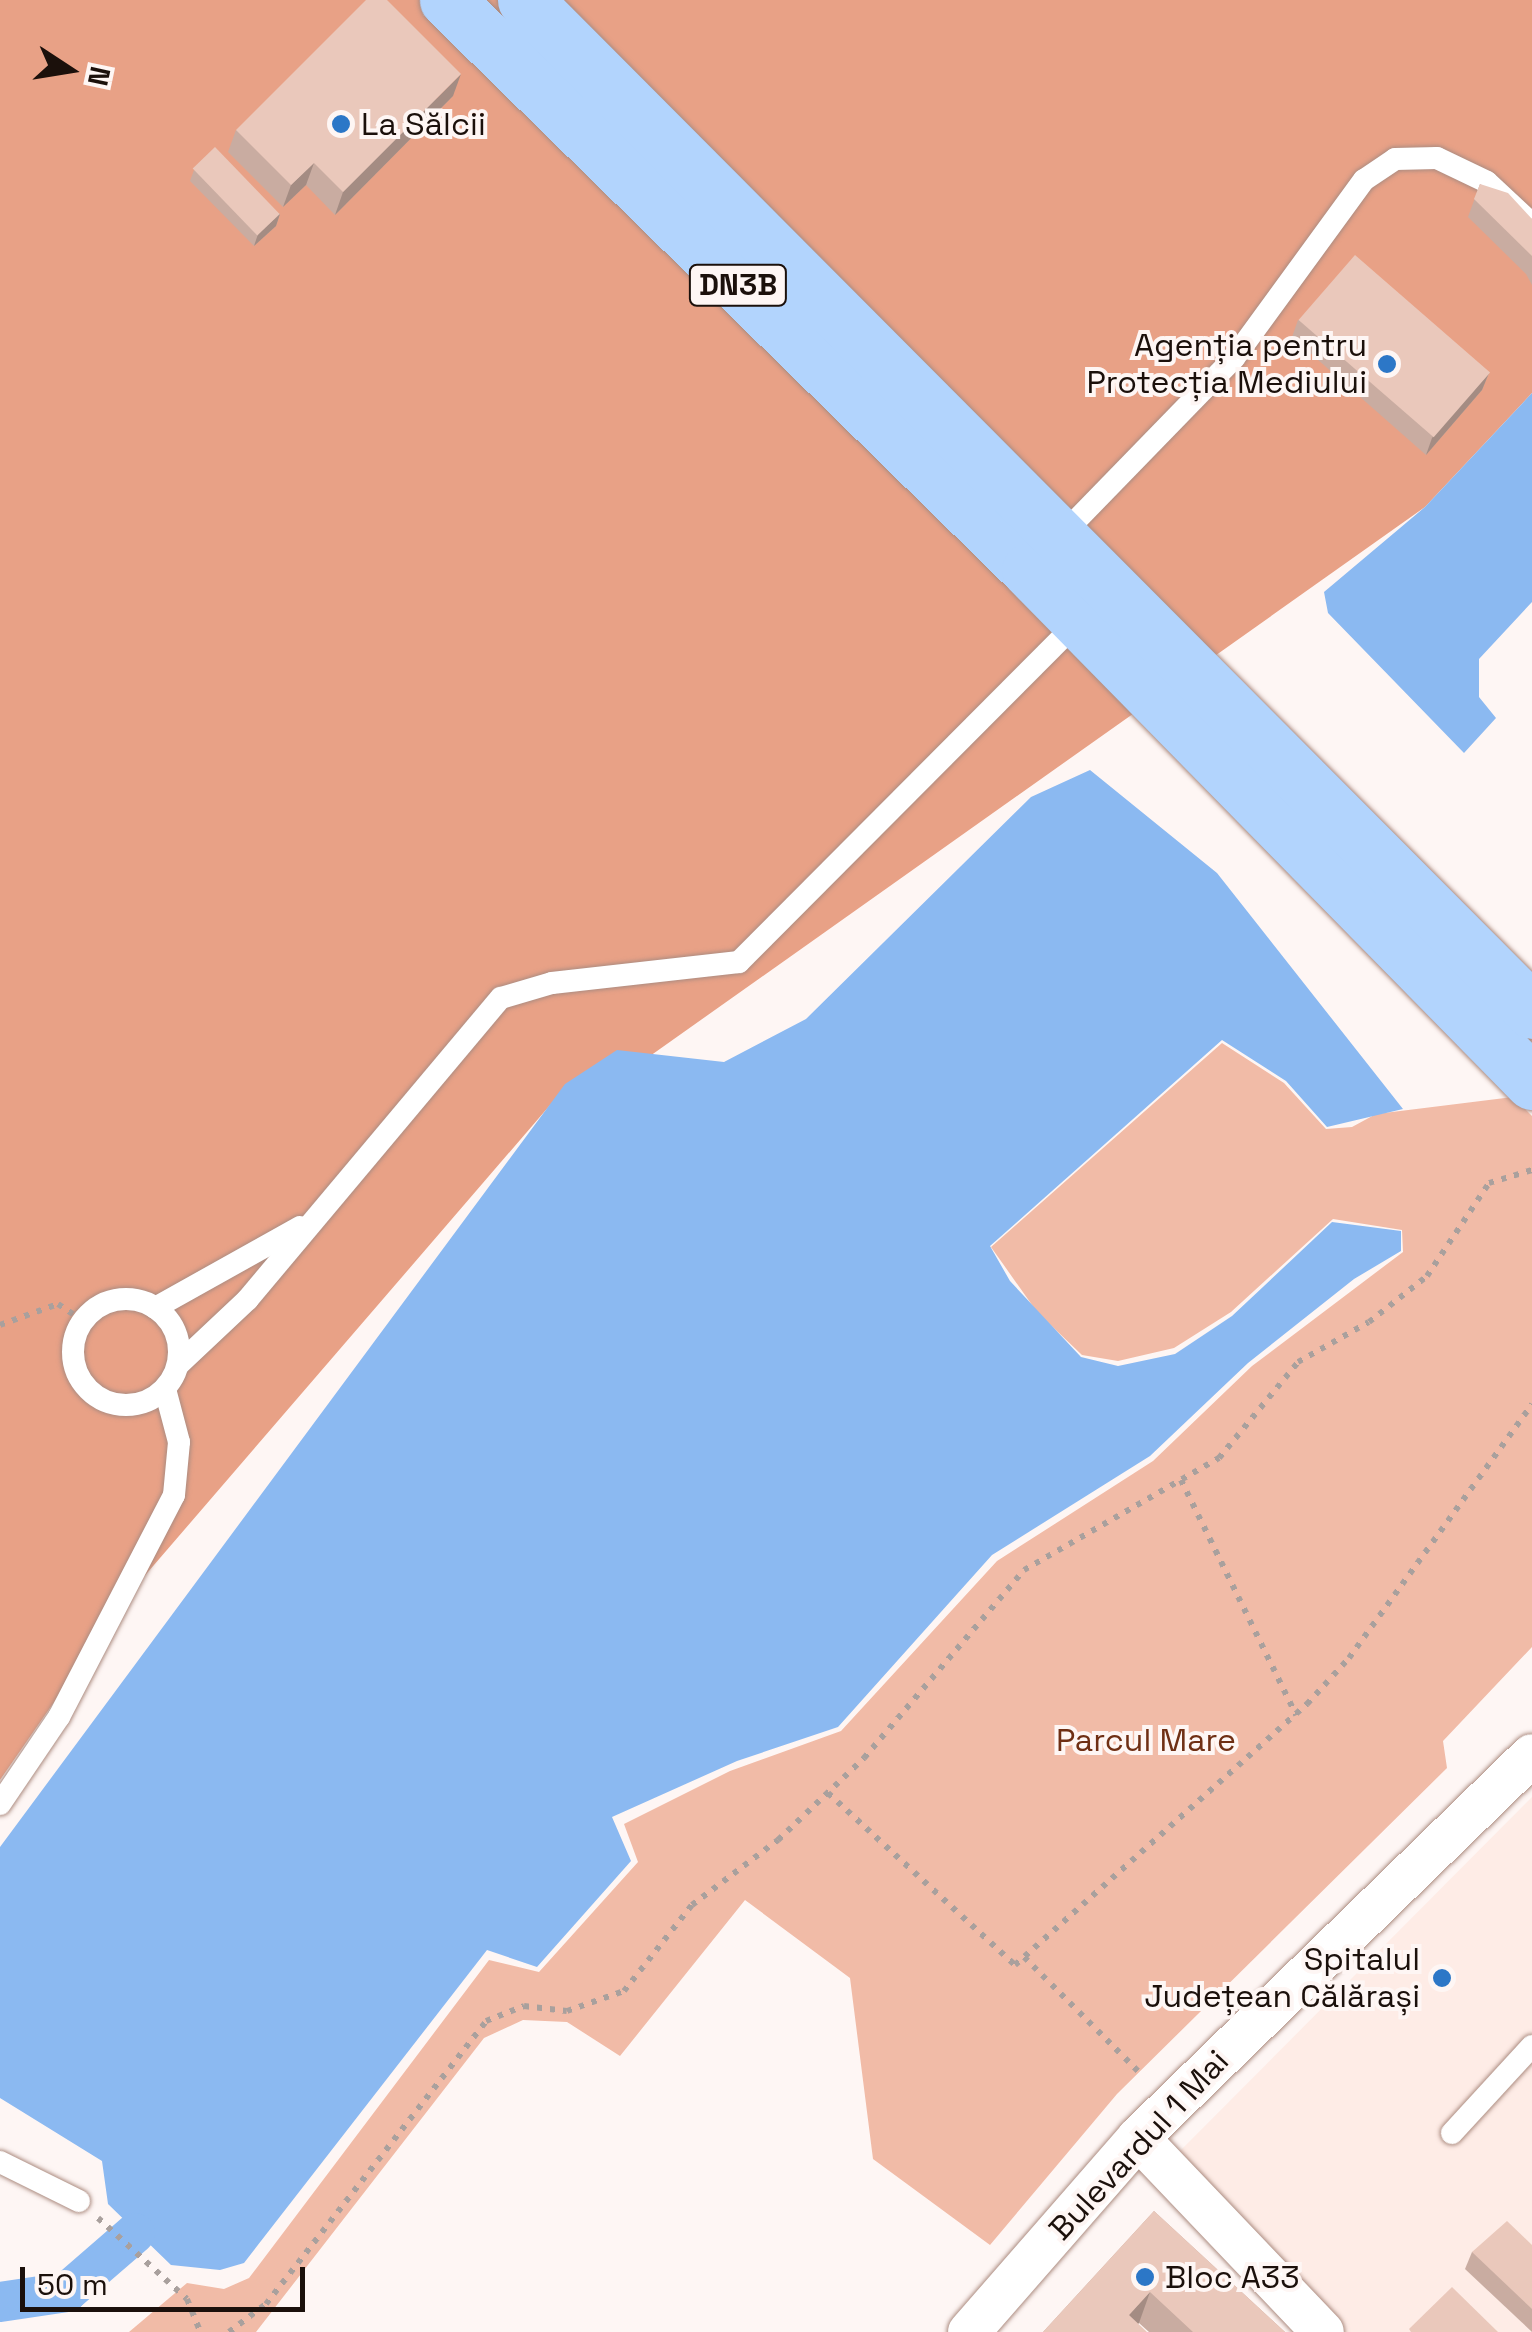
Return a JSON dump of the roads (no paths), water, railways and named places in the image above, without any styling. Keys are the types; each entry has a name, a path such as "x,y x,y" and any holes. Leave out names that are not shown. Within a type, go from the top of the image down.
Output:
{"main road":[{"name":"DN3B","path":"447,0 1046,552 1532,1011"},
{"name":"DN3B","path":"525,0 1046,552 1079,621 1532,1082"}],"street":[{"name":"Bulevardul 1 Mai","path":"969,2332 1138,2138 1532,1755"},
{"path":"1138,2138 1323,2332"}],"lane":[{"path":"1046,552 1234,358 1364,180 1395,159 1436,158 1487,182 1532,224"},
{"path":"178,1365 177,1334 155,1308 134,1298 105,1302 82,1320 72,1347 77,1375 96,1398 123,1406 164,1389 178,1365 214,1337 501,998 552,983 738,962 1079,621"},
{"path":"155,1308 312,1221"},
{"path":"0,1804 59,1717 174,1496 178,1442 164,1389"},
{"path":"1452,2133 1532,2046"},
{"path":"0,2162 79,2201"}],"water":[{"path":"1532,393 1532,602 1479,659 1479,697 1496,718 1464,753 1328,613 1324,592 1425,507"},
{"path":"1090,770 1217,873 1403,1109 1327,1127 1286,1081 1222,1040 990,1246 1010,1281 1081,1357 1118,1366 1175,1354 1232,1316 1332,1222 1401,1231 1401,1251 1354,1279 1248,1363 1150,1456 992,1555 838,1727 737,1761 612,1817 631,1861 537,1967 487,1950 244,2263 220,2270 171,2265 108,2204 102,2161 0,2098 0,1847 565,1084 617,1050 724,1062 806,1019 1031,797"}],"waterway":[{"path":"0,2302 67,2292 135,2233"}],"place":[{"name":"La Sălcii","path":"341,124"},
{"name":"Agenția pentru Protecția Mediului","path":"1387,364"},
{"name":"Spitalul Județean Călărași","path":"1442,1978"},
{"name":"Bloc A33","path":"1145,2277"}],"park label":[{"name":"Parcul Mare","path":"1146,1740"}]}
